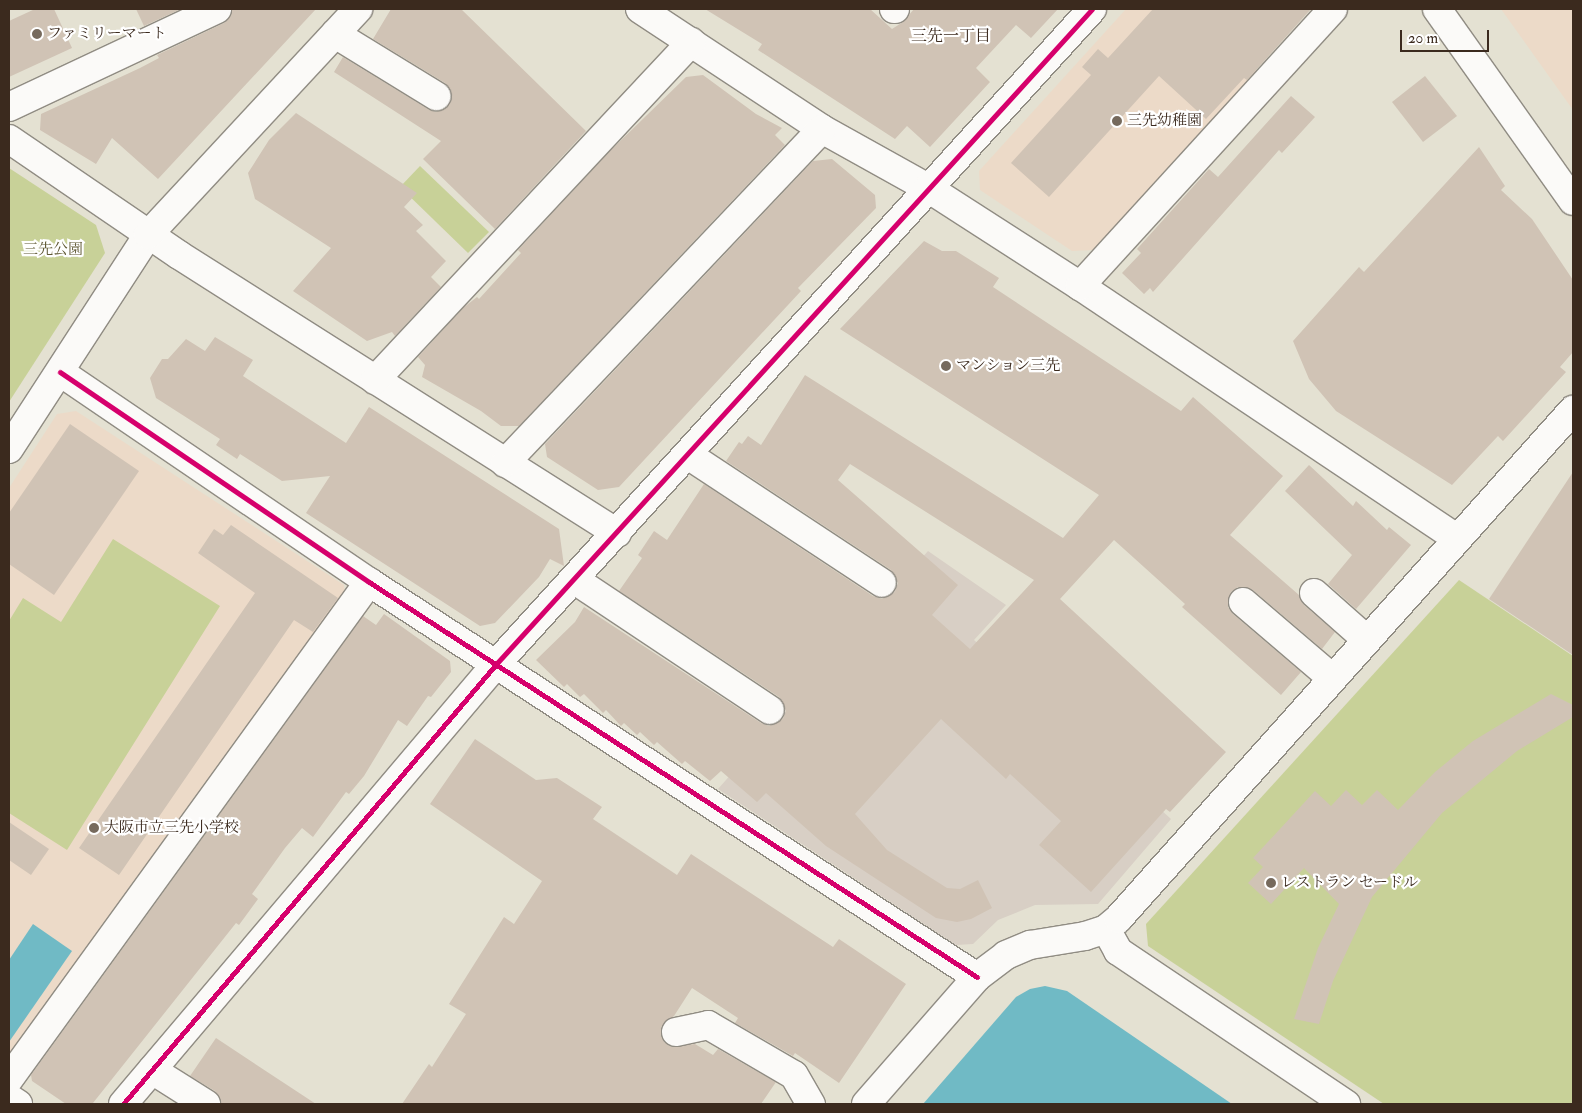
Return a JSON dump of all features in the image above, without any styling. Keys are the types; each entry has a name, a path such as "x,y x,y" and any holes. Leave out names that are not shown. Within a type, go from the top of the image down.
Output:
{"street":[{"path":"9,107 217,9"},
{"path":"9,449 148,235 358,9"},
{"path":"640,9 822,129 928,188 1080,286 1457,538"},
{"path":"123,1104 497,663 575,580 1092,9"},
{"path":"1080,286 1332,9"},
{"path":"1437,9 1573,201"},
{"path":"335,34 436,96"},
{"path":"375,380 691,42"},
{"path":"504,463 822,129"},
{"path":"9,138 148,235 504,463 617,533"},
{"path":"60,372 369,582 497,663 977,977"},
{"path":"866,1104 977,977 1006,955 1030,945 1085,936 1106,929 1573,410"},
{"path":"688,455 882,584"},
{"path":"575,580 770,710"},
{"path":"9,1079 369,582"},
{"path":"1314,593 1366,640"},
{"path":"1242,602 1332,678"},
{"path":"1106,929 1118,951 1346,1104"},
{"path":"676,1032 708,1025 794,1075 811,1104"},
{"path":"152,1070 206,1104"},
{"path":"9,1098 18,1104"}],"shaded area":[{"name":"三先幼稚園","path":"1126,9 1187,9 1256,71 1094,250 1072,251 980,190 979,171"},
{"path":"1501,9 1573,9 1573,110"},
{"name":"大阪市立三先小学校","path":"76,411 344,585 345,597 9,1059 9,488 57,414"},
{"path":"928,551 1006,605 974,640 1171,819 1098,904 1035,905 998,920 973,944 956,945 718,789"}],"green space":[{"path":"420,166 489,232 468,253 400,187"},
{"name":"三先公園","path":"9,168 96,225 105,253 9,402"},
{"path":"113,539 220,606 67,850 9,813 9,621 23,598 61,622"},
{"path":"1459,580 1573,656 1573,1104 1384,1104 1148,946 1146,924"}],"water":[{"path":"33,924 72,951 9,1042 9,960"},
{"path":"1045,986 1067,991 1232,1104 923,1104 1016,997 1030,989"}],"building":[{"name":"ファミリーマート","path":"35,9 54,9 72,48 9,77 9,21"},
{"path":"136,9 181,9 144,26"},
{"path":"232,9 316,9 158,179 112,138 96,164 40,130 41,114 140,68 159,58 157,55 224,23 230,17"},
{"path":"391,9 461,9 586,131 495,229 423,159 441,141 334,72 343,57 428,109 436,112 449,105 452,96 445,83 373,39"},
{"path":"705,9 870,9 892,29 903,22 914,9 1058,9 1031,38 1016,25 976,68 990,82 930,147 907,126 895,139 758,50 762,44"},
{"path":"1153,9 1311,9 1247,80 1244,78 1206,119 1159,76 1049,197 1011,163 1091,75 1082,67 1098,49 1108,58"},
{"path":"703,75 756,114 782,128 775,135 785,145 519,426 501,426 481,411 422,377 425,365 418,357 463,308 477,297 479,299 521,253 518,250 608,153 686,77"},
{"path":"1425,76 1457,116 1423,142 1392,102"},
{"path":"1291,96 1315,117 1282,153 1279,150 1153,292 1150,288 1144,294 1122,273 1141,253 1137,249 1209,169 1218,177"},
{"path":"296,113 417,193 404,207 423,225 416,231 446,261 431,277 441,287 395,336 392,332 367,341 293,291 331,248 255,199 248,173 269,140"},
{"path":"1479,147 1505,186 1501,190 1532,219 1573,280 1573,352 1560,367 1566,372 1503,441 1498,436 1452,485 1336,411 1309,379 1293,341 1359,267 1364,272"},
{"path":"832,159 875,195 876,208 798,288 801,291 619,487 598,490 547,457 545,444 813,161"},
{"path":"924,241 942,251 956,251 999,278 993,287 1181,411 1193,397 1283,476 1230,535 1299,595 1304,605 1335,632 1322,649 1253,590 1238,587 1231,592 1228,607 1233,614 1301,672 1281,695 1182,607 1185,604 1114,540 1060,599 1226,752 1170,812 1166,809 1091,892 1039,845 1061,821 1010,774 1006,779 941,719 855,814 887,850 947,888 960,889 978,880 992,908 971,919 957,922 936,918 826,846 766,793 757,802 721,771 710,781 685,761 682,764 657,742 654,745 640,732 637,735 624,723 621,726 606,710 603,713 584,694 580,697 567,684 564,687 536,660 575,622 584,607 761,723 769,726 783,719 786,711 779,697 619,591 642,558 638,555 654,531 667,540 704,484 873,596 882,599 895,592 898,583 891,570 726,461 739,442 742,444 748,436 761,445 805,375 1063,538 1099,495 840,329","holes":["850,464 1034,580 970,649 932,615 958,585 838,480"]},
{"path":"215,337 253,360 243,376 346,443 369,407 559,529 564,566 550,559 539,577 495,623 480,626 306,513 330,476 282,481 240,454 237,459 216,445 220,439 156,398 150,378 162,359 168,359 186,339 205,351"},
{"path":"70,424 139,471 54,595 9,564 9,513"},
{"path":"1309,465 1353,506 1356,501 1387,530 1389,527 1411,545 1356,609 1328,584 1352,555 1285,491"},
{"path":"1573,472 1573,655 1489,599"},
{"path":"231,525 338,598 313,632 294,620 119,875 79,848 255,593 198,553 214,529 223,535"},
{"path":"384,614 450,661 451,672 431,697 428,696 407,726 398,720 364,776 349,794 346,792 313,837 302,828 285,848 252,894 258,899 239,925 236,923 93,1103 66,1104 32,1081 31,1075 363,616 376,625"},
{"path":"1551,694 1573,705 1573,717 1517,751 1442,813 1372,897 1333,981 1319,1024 1294,1019 1318,948 1339,904 1304,868 1271,904 1248,883 1263,867 1253,858 1315,791 1331,806 1346,790 1362,805 1377,790 1398,810 1435,772 1473,741"},
{"path":"475,739 536,780 557,778 602,807 593,819 677,875 691,854 833,947 839,939 906,984 839,1083 795,1053 793,1056 735,1023 738,1018 692,988 674,1016 661,1027 664,1042 672,1047 695,1044 713,1055 718,1049 776,1082 761,1104 402,1104 429,1064 432,1067 466,1014 449,1004 504,917 514,924 542,881 430,804"},
{"path":"9,822 49,849 31,875 9,860"},
{"path":"216,1038 316,1104 222,1104 215,1091 190,1076"}],"cycle path":[{"path":"123,1104 497,663 1092,9"},
{"path":"60,372 369,582 977,977"}],"place":[{"name":"ファミリーマート","path":"37,34"},
{"name":"三先幼稚園","path":"1117,121"},
{"name":"マンション三先","path":"946,366"},
{"name":"大阪市立三先小学校","path":"94,828"},
{"name":"レストラン セードル","path":"1271,883"}],"district":[{"name":"三先一丁目","path":"951,36"}]}
